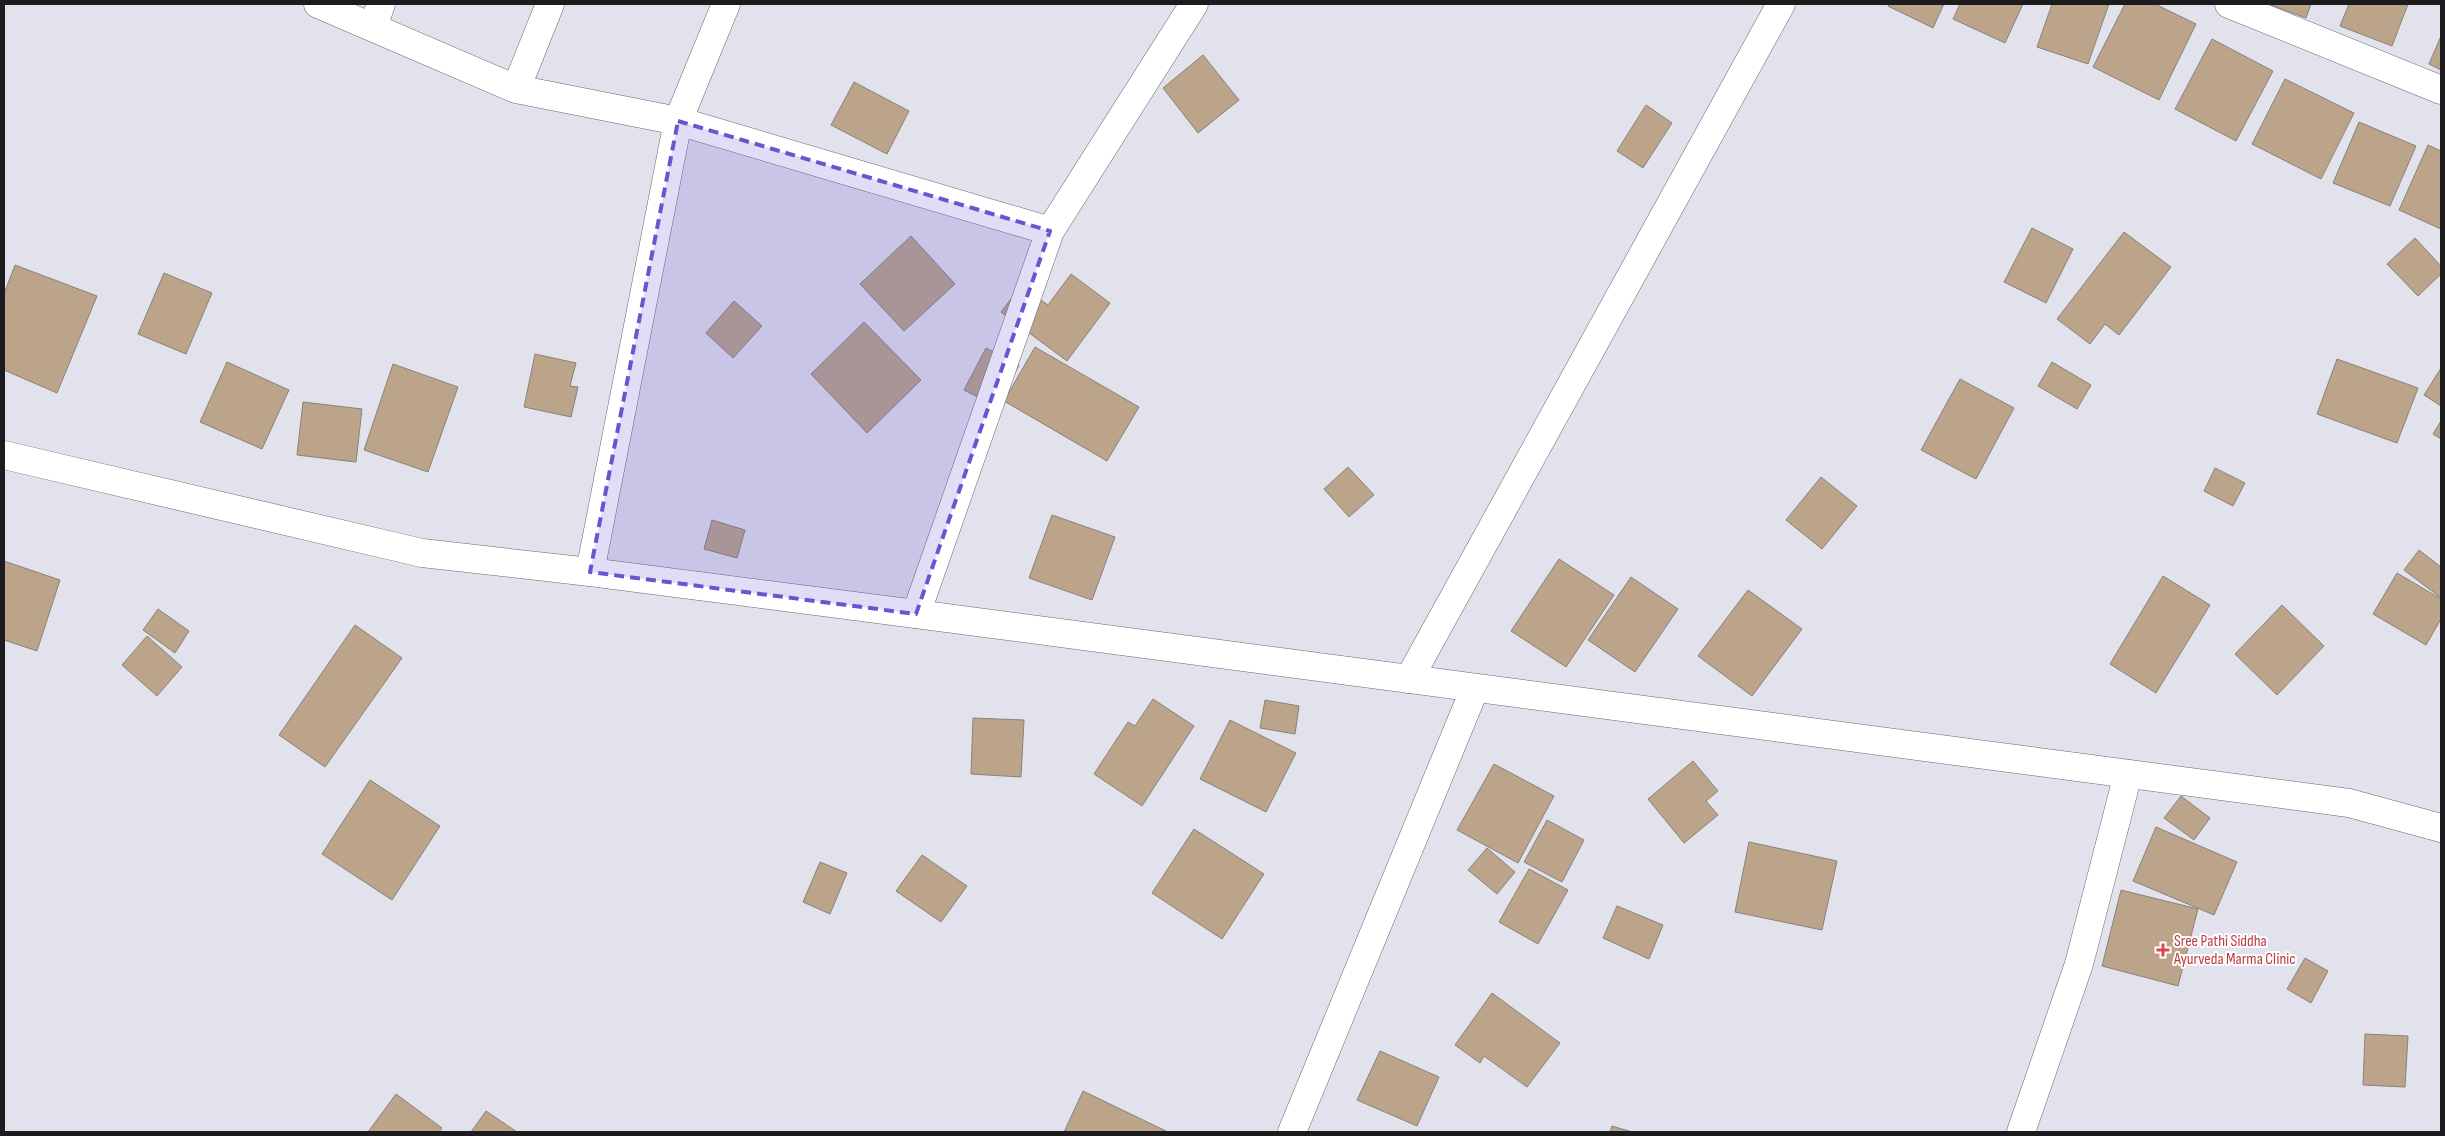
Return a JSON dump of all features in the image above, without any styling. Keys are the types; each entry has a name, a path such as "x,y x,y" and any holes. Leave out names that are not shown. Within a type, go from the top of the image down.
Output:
{"street":[{"path":"318,4 377,16 516,89 678,121 1050,232"},
{"path":"516,89 550,4"},
{"path":"590,572 678,121 726,4"},
{"path":"916,614 1050,232 1194,4"},
{"path":"1409,679 1781,4"},
{"path":"2229,4 2441,90"},
{"path":"4,455 422,553 590,572 916,614 2349,803 2441,828"},
{"path":"1292,1132 1475,688"},
{"path":"2021,1132 2079,964 2128,774"}],"highlighted area":[{"path":"678,121 1050,231 916,614 590,572"}],"building":[{"path":"1889,4 1944,4 1933,28 1888,6"},
{"path":"1960,4 2023,4 2005,43 1953,19"},
{"path":"2052,4 2109,4 2088,64 2037,47"},
{"path":"2125,4 2155,4 2196,24 2159,100 2093,67"},
{"path":"2268,4 2311,4 2306,18"},
{"path":"2349,4 2408,4 2392,46 2340,26"},
{"path":"2441,36 2441,70 2429,64"},
{"path":"2212,39 2273,71 2236,141 2175,109"},
{"path":"1203,55 1239,100 1198,133 1163,88"},
{"path":"2285,79 2354,113 2321,179 2252,144"},
{"path":"854,82 909,111 887,154 831,125"},
{"path":"1646,105 1672,123 1643,168 1617,151"},
{"path":"2359,122 2416,146 2390,206 2333,183"},
{"path":"2428,145 2441,151 2441,229 2399,210"},
{"path":"2032,228 2073,249 2046,303 2004,282"},
{"path":"2124,232 2171,267 2119,335 2105,324 2090,344 2057,319"},
{"path":"911,236 955,284 904,331 860,284"},
{"path":"2415,238 2441,266 2441,274 2418,296 2387,264"},
{"path":"15,265 97,296 57,393 4,370 4,294"},
{"path":"164,273 212,293 186,354 138,334"},
{"path":"1071,274 1110,303 1067,361 1001,312 1021,286 1048,305"},
{"path":"734,301 762,326 733,358 706,333"},
{"path":"864,322 921,380 867,433 811,374"},
{"path":"1035,347 1139,407 1107,461 1004,401"},
{"path":"986,348 1019,365 997,407 964,390"},
{"path":"535,354 576,363 570,386 578,387 571,417 524,407"},
{"path":"2337,359 2418,388 2397,443 2317,414"},
{"path":"227,362 289,390 262,449 200,422"},
{"path":"2052,362 2091,385 2077,409 2038,386"},
{"path":"393,364 458,387 428,472 364,450"},
{"path":"2441,368 2441,406 2424,395"},
{"path":"1960,379 2014,408 1976,479 1921,450"},
{"path":"303,402 362,409 356,462 297,455"},
{"path":"2441,421 2441,439 2433,434"},
{"path":"1348,467 1374,495 1349,517 1324,489"},
{"path":"2215,468 2245,483 2233,506 2204,491"},
{"path":"1821,477 1857,506 1822,549 1786,520"},
{"path":"1052,515 1115,537 1092,600 1029,578"},
{"path":"712,520 745,530 737,558 704,549"},
{"path":"2419,550 2441,567 2441,598 2404,570"},
{"path":"1559,559 1614,595 1566,667 1511,631"},
{"path":"4,561 60,580 37,651 4,640"},
{"path":"2397,573 2441,599 2441,619 2426,645 2373,614"},
{"path":"2163,576 2210,605 2156,693 2110,664"},
{"path":"1631,577 1678,609 1635,672 1588,640"},
{"path":"1748,590 1802,629 1752,696 1698,656"},
{"path":"2282,605 2324,646 2277,695 2235,654"},
{"path":"158,609 189,631 175,653 143,630"},
{"path":"355,625 402,658 325,767 279,735"},
{"path":"147,636 182,667 157,696 122,665"},
{"path":"1153,699 1194,726 1142,806 1094,774 1128,722 1135,726"},
{"path":"1265,700 1299,706 1295,734 1260,728"},
{"path":"973,718 1024,720 1021,777 971,774"},
{"path":"1230,720 1296,753 1266,812 1200,779"},
{"path":"1693,761 1718,791 1706,801 1718,815 1684,843 1648,799"},
{"path":"1494,764 1554,796 1518,863 1457,830"},
{"path":"370,780 440,826 392,900 322,854"},
{"path":"2181,796 2210,818 2194,840 2164,818"},
{"path":"1547,820 1584,840 1562,882 1524,862"},
{"path":"2156,827 2237,862 2214,915 2133,881"},
{"path":"1194,829 1264,874 1222,939 1152,893"},
{"path":"1749,842 1837,861 1822,930 1735,912"},
{"path":"1487,848 1515,872 1497,894 1468,870"},
{"path":"922,855 967,886 941,922 896,891"},
{"path":"820,862 847,873 830,914 803,902"},
{"path":"1529,869 1568,890 1538,944 1499,922"},
{"path":"2121,890 2198,909 2178,986 2102,966"},
{"path":"1617,906 1663,925 1649,959 1603,938"},
{"path":"2305,958 2328,971 2311,1003 2287,989"},
{"path":"1492,993 1560,1043 1527,1087 1484,1056 1480,1063 1455,1045"},
{"path":"2365,1034 2408,1036 2405,1087 2363,1085"},
{"path":"1380,1051 1439,1077 1417,1126 1357,1100"},
{"path":"1083,1091 1168,1132 1064,1132"},
{"path":"396,1094 442,1128 439,1132 368,1132"},
{"path":"486,1111 517,1132 471,1132"},
{"path":"1612,1126 1632,1132 1610,1132"}],"place":[{"name":"Sree Pathi Siddha Ayurveda Marma Clinic","path":"2163,950"}]}
